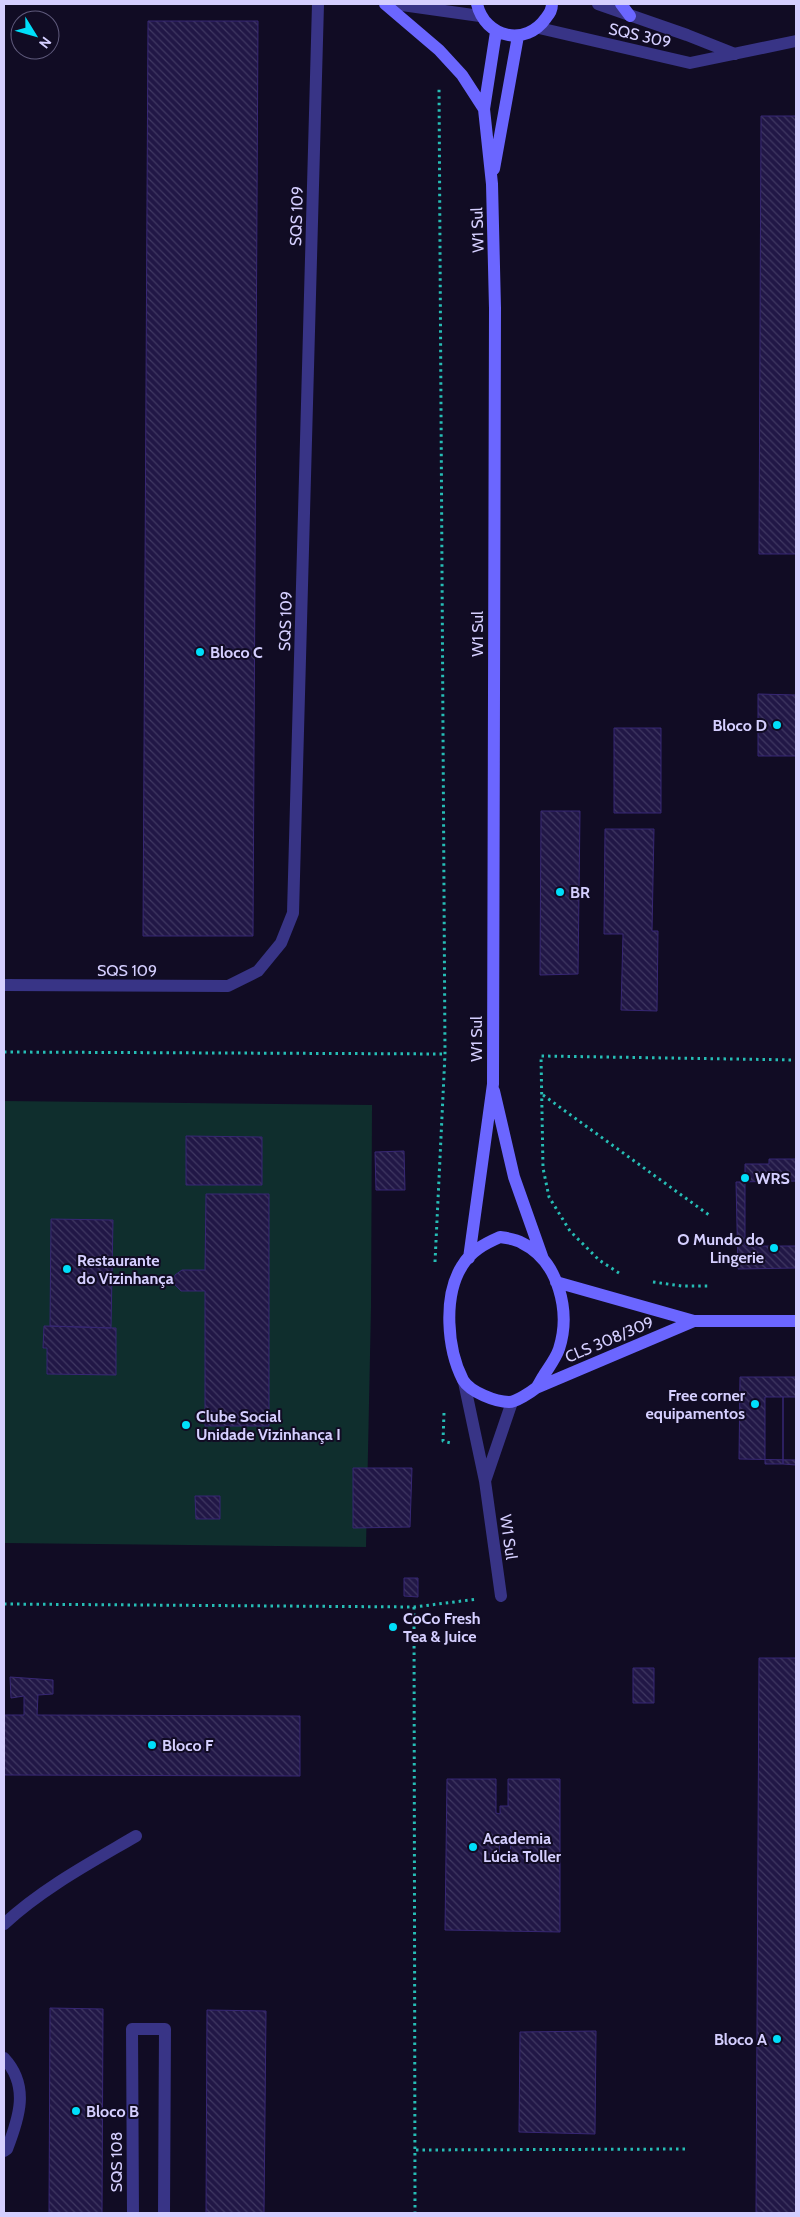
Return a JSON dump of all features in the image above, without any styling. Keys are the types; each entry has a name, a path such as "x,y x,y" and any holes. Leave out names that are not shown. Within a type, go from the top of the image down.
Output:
{"street":[{"name":"SQS 109","path":"4,986 228,986 258,971 281,942 293,913 318,4"},
{"path":"385,4 439,50 462,75 484,109"},
{"path":"395,4 478,10 496,32 518,36 539,28 552,10 552,4"},
{"name":"SQS 309","path":"598,4 735,54"},
{"path":"621,4 630,16"},
{"name":"SQS 309","path":"539,28 690,63 796,41"},
{"name":"W1 Sul","path":"468,1258 492,1084 495,308 492,184 484,109 496,32"},
{"name":"W1 Sul","path":"492,184 518,36"},
{"name":"W1 Sul","path":"492,1084 514,1177 543,1259"},
{"path":"500,1236 522,1243 543,1259 556,1282 563,1302 564,1324 559,1350 536,1388 512,1402 490,1400 464,1382 453,1349 450,1323 452,1292 462,1266 468,1258 478,1247 500,1236"},
{"name":"CLS 308/309","path":"556,1282 694,1321 796,1321"},
{"name":"CLS 308/309","path":"536,1388 694,1321"},
{"name":"W1 Sul","path":"464,1382 485,1481 500,1596"},
{"name":"W1 Sul","path":"485,1481 512,1402"},
{"path":"4,1924 71,1873 136,1836"},
{"name":"SQS 108","path":"133,2213 132,2028 165,2029 164,2213"},
{"path":"4,2058 9,2064 20,2091 18,2120 7,2149 4,2150"}],"path":[{"path":"435,1272 435,1235 444,1054 439,50"},
{"path":"4,1052 444,1054"},
{"path":"621,1274 599,1260 570,1231 549,1197 543,1168 541,1056 796,1060"},
{"path":"543,1095 709,1215"},
{"path":"646,1281 682,1286 709,1286"},
{"path":"444,1406 443,1441 479,1449"},
{"path":"4,1604 414,1608 500,1596"},
{"path":"414,1608 415,2213"},
{"path":"416,2150 687,2149"}],"green space":[{"name":"Clube Social Unidade Vizinhança I","path":"4,1101 372,1105 371,1307 366,1547 4,1543"}],"building":[{"name":"Bloco C","path":"148,21 258,21 253,936 143,936"},
{"path":"761,116 796,116 796,554 759,554"},
{"name":"Bloco D","path":"758,694 796,695 796,756 758,756"},
{"path":"614,728 661,728 661,813 614,813"},
{"name":"BR","path":"541,811 580,811 578,974 540,975"},
{"path":"605,829 654,829 652,931 658,931 657,1011 621,1010 623,934 604,934"},
{"path":"186,1136 262,1137 262,1185 186,1185"},
{"path":"404,1151 405,1190 376,1190 375,1152"},
{"path":"769,1159 796,1159 796,1246 745,1246 745,1164 769,1164"},
{"path":"796,1181 796,1268 738,1269 736,1182"},
{"path":"206,1194 269,1194 269,1426 205,1426 205,1291 181,1291 175,1285 174,1280 175,1275 182,1270 205,1270"},
{"path":"51,1219 113,1220 111,1328 50,1326"},
{"path":"44,1326 116,1328 116,1375 47,1374 47,1348 43,1348"},
{"path":"740,1377 796,1377 796,1460 739,1459"},
{"path":"765,1397 783,1397 783,1464 765,1464"},
{"path":"783,1397 796,1397 796,1465 783,1464"},
{"path":"353,1468 412,1468 410,1527 353,1528"},
{"path":"195,1496 220,1496 220,1519 196,1519"},
{"path":"404,1578 418,1578 418,1597 404,1596"},
{"name":"Bloco A","path":"759,1658 796,1658 796,2213 756,2213"},
{"path":"633,1668 654,1668 654,1703 633,1703"},
{"name":"Bloco F","path":"10,1677 53,1680 53,1694 38,1695 37,1715 300,1716 300,1776 4,1775 4,1715 24,1715 24,1696 11,1698"},
{"name":"Academia Lúcia Toller","path":"447,1779 496,1779 496,1813 500,1814 500,1806 508,1806 508,1779 560,1779 560,1932 445,1930","holes":["500,1835 511,1835 510,1860 499,1859"]},
{"name":"Bloco B","path":"50,2008 103,2009 102,2213 49,2213"},
{"path":"207,2010 266,2011 264,2213 206,2213"},
{"path":"596,2031 595,2134 519,2132 520,2032"}],"place":[{"name":"Bloco C","path":"200,652"},
{"name":"Bloco D","path":"777,725"},
{"name":"BR","path":"560,892"},
{"name":"WRS","path":"745,1178"},
{"name":"O Mundo do Lingerie","path":"774,1248"},
{"name":"Restaurante do Vizinhança","path":"67,1269"},
{"name":"Free corner equipamentos","path":"755,1404"},
{"name":"Clube Social Unidade Vizinhança I","path":"186,1425"},
{"name":"CoCo Fresh Tea & Juice","path":"393,1627"},
{"name":"Bloco F","path":"152,1745"},
{"name":"Academia Lúcia Toller","path":"473,1847"},
{"name":"Bloco A","path":"777,2039"},
{"name":"Bloco B","path":"76,2111"}]}
